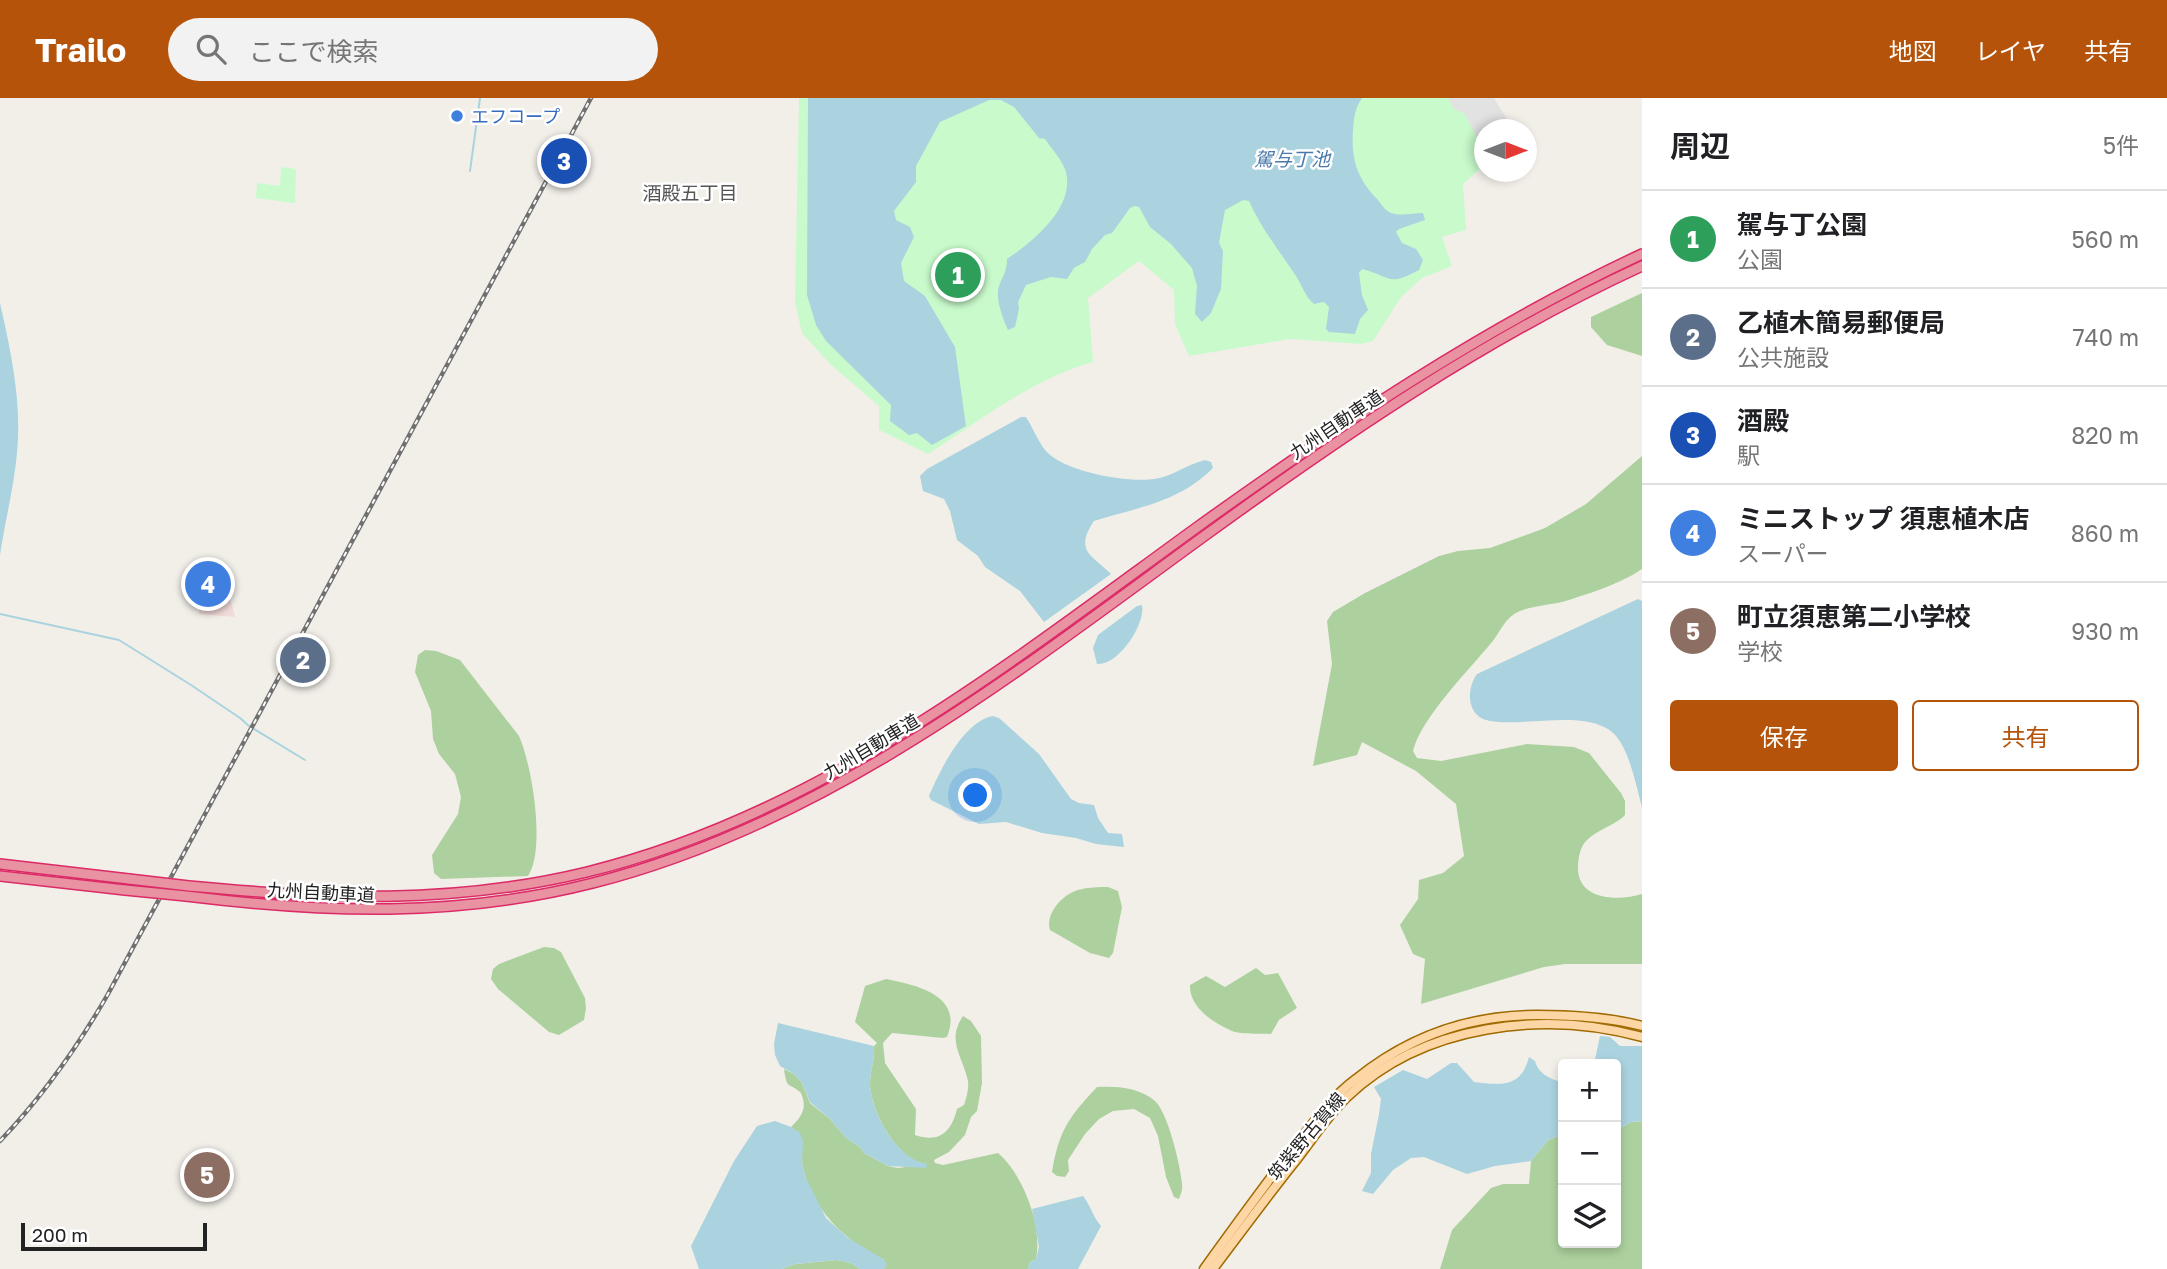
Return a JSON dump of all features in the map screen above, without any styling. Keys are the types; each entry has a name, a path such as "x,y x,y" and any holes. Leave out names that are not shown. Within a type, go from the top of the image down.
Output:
{"highway":[{"name":"九州自動車道","path":"0,864 189,886 337,898 396,898 463,893 536,883 588,872 677,845 738,821 821,781 938,712 1032,648 1275,472 1401,386 1542,303 1642,254"},
{"name":"九州自動車道","path":"0,876 289,908 396,911 516,899 591,884 670,860 743,832 863,771 955,714 1280,481 1406,396 1547,313 1642,266"}],"main road":[{"name":"筑紫野古賀線","path":"1204,1269 1283,1161 1333,1100 1356,1079 1404,1047 1439,1031 1501,1016 1587,1017 1642,1026"},
{"name":"筑紫野古賀線","path":"1213,1269 1317,1132 1348,1096 1405,1055 1438,1042 1487,1029 1520,1026 1576,1025 1642,1037"}],"shaded area":[{"path":"1448,98 1494,98 1507,119 1474,119 1474,132 1464,113 1454,109"},
{"path":"202,571 224,573 235,617 199,614"}],"green space":[{"path":"799,98 1492,98 1506,119 1474,119 1474,174 1463,184 1466,230 1442,237 1452,266 1422,278 1401,297 1373,341 1361,344 1290,339 1189,356 1175,324 1174,290 1139,261 1088,298 1093,362 1071,369 1028,390 928,454 879,430 879,406 830,364 802,333 795,302"},
{"path":"281,167 296,169 295,203 256,198 257,183 280,186"},
{"path":"1642,293 1642,356 1607,345 1591,327 1591,317"},
{"path":"1642,456 1642,569 1593,592 1562,602 1525,609 1511,617 1435,709 1413,751 1417,758 1441,761 1527,744 1574,747 1589,753 1621,793 1625,801 1625,815 1596,833 1581,849 1578,868 1580,879 1592,893 1601,896 1622,898 1642,894 1642,964 1565,964 1544,967 1421,1004 1425,959 1413,954 1400,925 1418,899 1419,880 1443,873 1464,856 1456,804 1416,771 1362,742 1357,755 1313,766 1332,664 1327,621 1333,612 1365,593 1439,556 1490,548 1545,528 1586,504"},
{"path":"425,650 460,660 519,736 528,766 535,807 536,847 528,876 441,879 434,873 432,855 458,814 461,797 455,774 439,754 433,739 431,711 415,672 418,655"},
{"path":"1108,887 1118,891 1122,907 1113,953 1109,958 1090,953 1050,930 1050,917 1056,905 1072,892"},
{"path":"544,947 561,952 585,998 584,1020 559,1035 549,1032 498,989 491,979 493,969 499,964"},
{"path":"1256,968 1265,975 1278,973 1297,1008 1279,1020 1271,1034 1232,1031 1210,1019 1193,1000 1190,985 1206,976 1225,987"},
{"path":"886,979 923,989 943,1002 949,1011 947,1037 892,1033 883,1043 885,1063 916,1109 915,1135 931,1138 943,1134 957,1109 964,1105 968,1080 956,1040 958,1025 963,1016 971,1021 981,1036 982,1083 977,1111 971,1117 965,1135 949,1152 934,1160 935,1163 943,1165 998,1153 1007,1162 1023,1187 1037,1232 1036,1259 1030,1262 1028,1269 884,1269 886,1264 883,1259 843,1233 814,1197 803,1167 801,1141 791,1127 803,1111 803,1098 801,1093 787,1083 784,1069 794,1074 802,1083 810,1103 864,1153 888,1166 898,1168 926,1164 905,1154 881,1121 870,1084 874,1046 877,1043 855,1022 865,986"},
{"path":"1097,1087 1135,1090 1149,1096 1160,1107 1173,1139 1179,1164 1182,1191 1179,1199 1174,1197 1166,1177 1158,1136 1150,1118 1134,1109 1113,1111 1099,1119 1085,1134 1068,1160 1069,1171 1065,1177 1052,1172 1058,1145 1067,1125"},
{"path":"1642,1121 1642,1269 1440,1269 1452,1230 1491,1188 1503,1184 1529,1184 1531,1161 1548,1140 1558,1136 1558,1248 1621,1248 1621,1128 1631,1122"},
{"path":"837,1260 851,1263 860,1269 782,1269 795,1264"}],"water":[{"name":"駕与丁池","path":"808,98 1362,98 1355,113 1353,130 1354,160 1360,176 1388,211 1401,215 1423,213 1425,220 1396,232 1402,243 1416,249 1423,260 1419,270 1395,279 1362,269 1359,273 1362,295 1368,310 1360,319 1355,334 1329,332 1326,329 1329,307 1324,302 1314,304 1308,297 1249,201 1243,200 1225,210 1219,243 1223,251 1221,289 1211,313 1202,322 1195,314 1197,286 1192,268 1171,244 1150,227 1139,207 1135,206 1130,208 1112,233 1105,235 1092,249 1085,262 1074,268 1067,279 1051,277 1026,285 1018,302 1015,327 1008,330 998,296 1007,259 1039,233 1058,211 1067,185 1066,172 1045,139 1039,138 1014,107 1001,100 989,100 940,122 916,166 916,182 894,211 896,220 910,227 914,237 901,263 904,281 925,296 955,347 966,426 932,445 917,433 909,435 890,421 891,405 826,341 816,325 807,295"},
{"path":"0,303 14,377 18,434 14,478 0,555"},
{"path":"1021,417 1026,417 1042,446 1054,458 1096,474 1129,479 1154,479 1205,460 1211,462 1213,468 1200,480 1172,496 1094,521 1085,540 1086,547 1111,574 1044,622 1020,591 985,567 978,556 957,540 944,499 923,491 920,476 927,469"},
{"path":"1638,599 1642,601 1642,807 1627,756 1612,732 1586,721 1490,721 1476,714 1470,702 1471,687 1477,674"},
{"path":"1142,605 1140,623 1129,642 1113,658 1097,664 1093,648 1098,635"},
{"path":"993,716 999,718 1039,754 1071,799 1094,805 1098,818 1108,833 1122,834 1124,847 1042,833 1006,822 979,824 931,800 929,796 954,748 972,727"},
{"path":"778,1023 874,1046 870,1084 875,1108 896,1145 916,1161 927,1164 926,1168 888,1166 864,1153 846,1138 830,1119 810,1102 802,1083 794,1074 780,1066 774,1044"},
{"path":"1600,1036 1610,1037 1620,1046 1642,1046 1642,1121 1631,1122 1621,1128 1621,1059 1595,1059"},
{"path":"1529,1057 1535,1061 1542,1073 1558,1081 1558,1136 1548,1140 1531,1161 1495,1166 1467,1174 1424,1157 1411,1158 1393,1170 1373,1194 1362,1191 1371,1173 1371,1154 1381,1099 1374,1087 1403,1070 1427,1079 1451,1063 1457,1063 1474,1082 1501,1084 1515,1079"},
{"path":"775,1121 800,1133 806,1178 826,1218 848,1238 883,1259 887,1264 884,1269 860,1269 851,1263 837,1260 795,1264 782,1269 699,1269 691,1246 734,1161 757,1126"},
{"path":"1083,1196 1101,1226 1078,1269 1028,1269 1030,1262 1036,1259 1039,1247 1032,1209"}],"waterway":[{"path":"470,171 480,98"},
{"path":"0,614 119,640 305,760"}],"railway":[{"path":"0,1141 31,1107 58,1071 108,994 591,98"}],"place":[{"name":"エフコープ","path":"457,116"},
{"name":"酒殿","path":"564,161"},
{"name":"駕与丁公園","path":"958,275"},
{"name":"ミニストップ 須恵植木店","path":"208,584"},
{"name":"乙植木簡易郵便局","path":"303,660"},
{"name":"町立須恵第二小学校","path":"207,1175"}],"district":[{"name":"酒殿五丁目","path":"690,192"}]}
